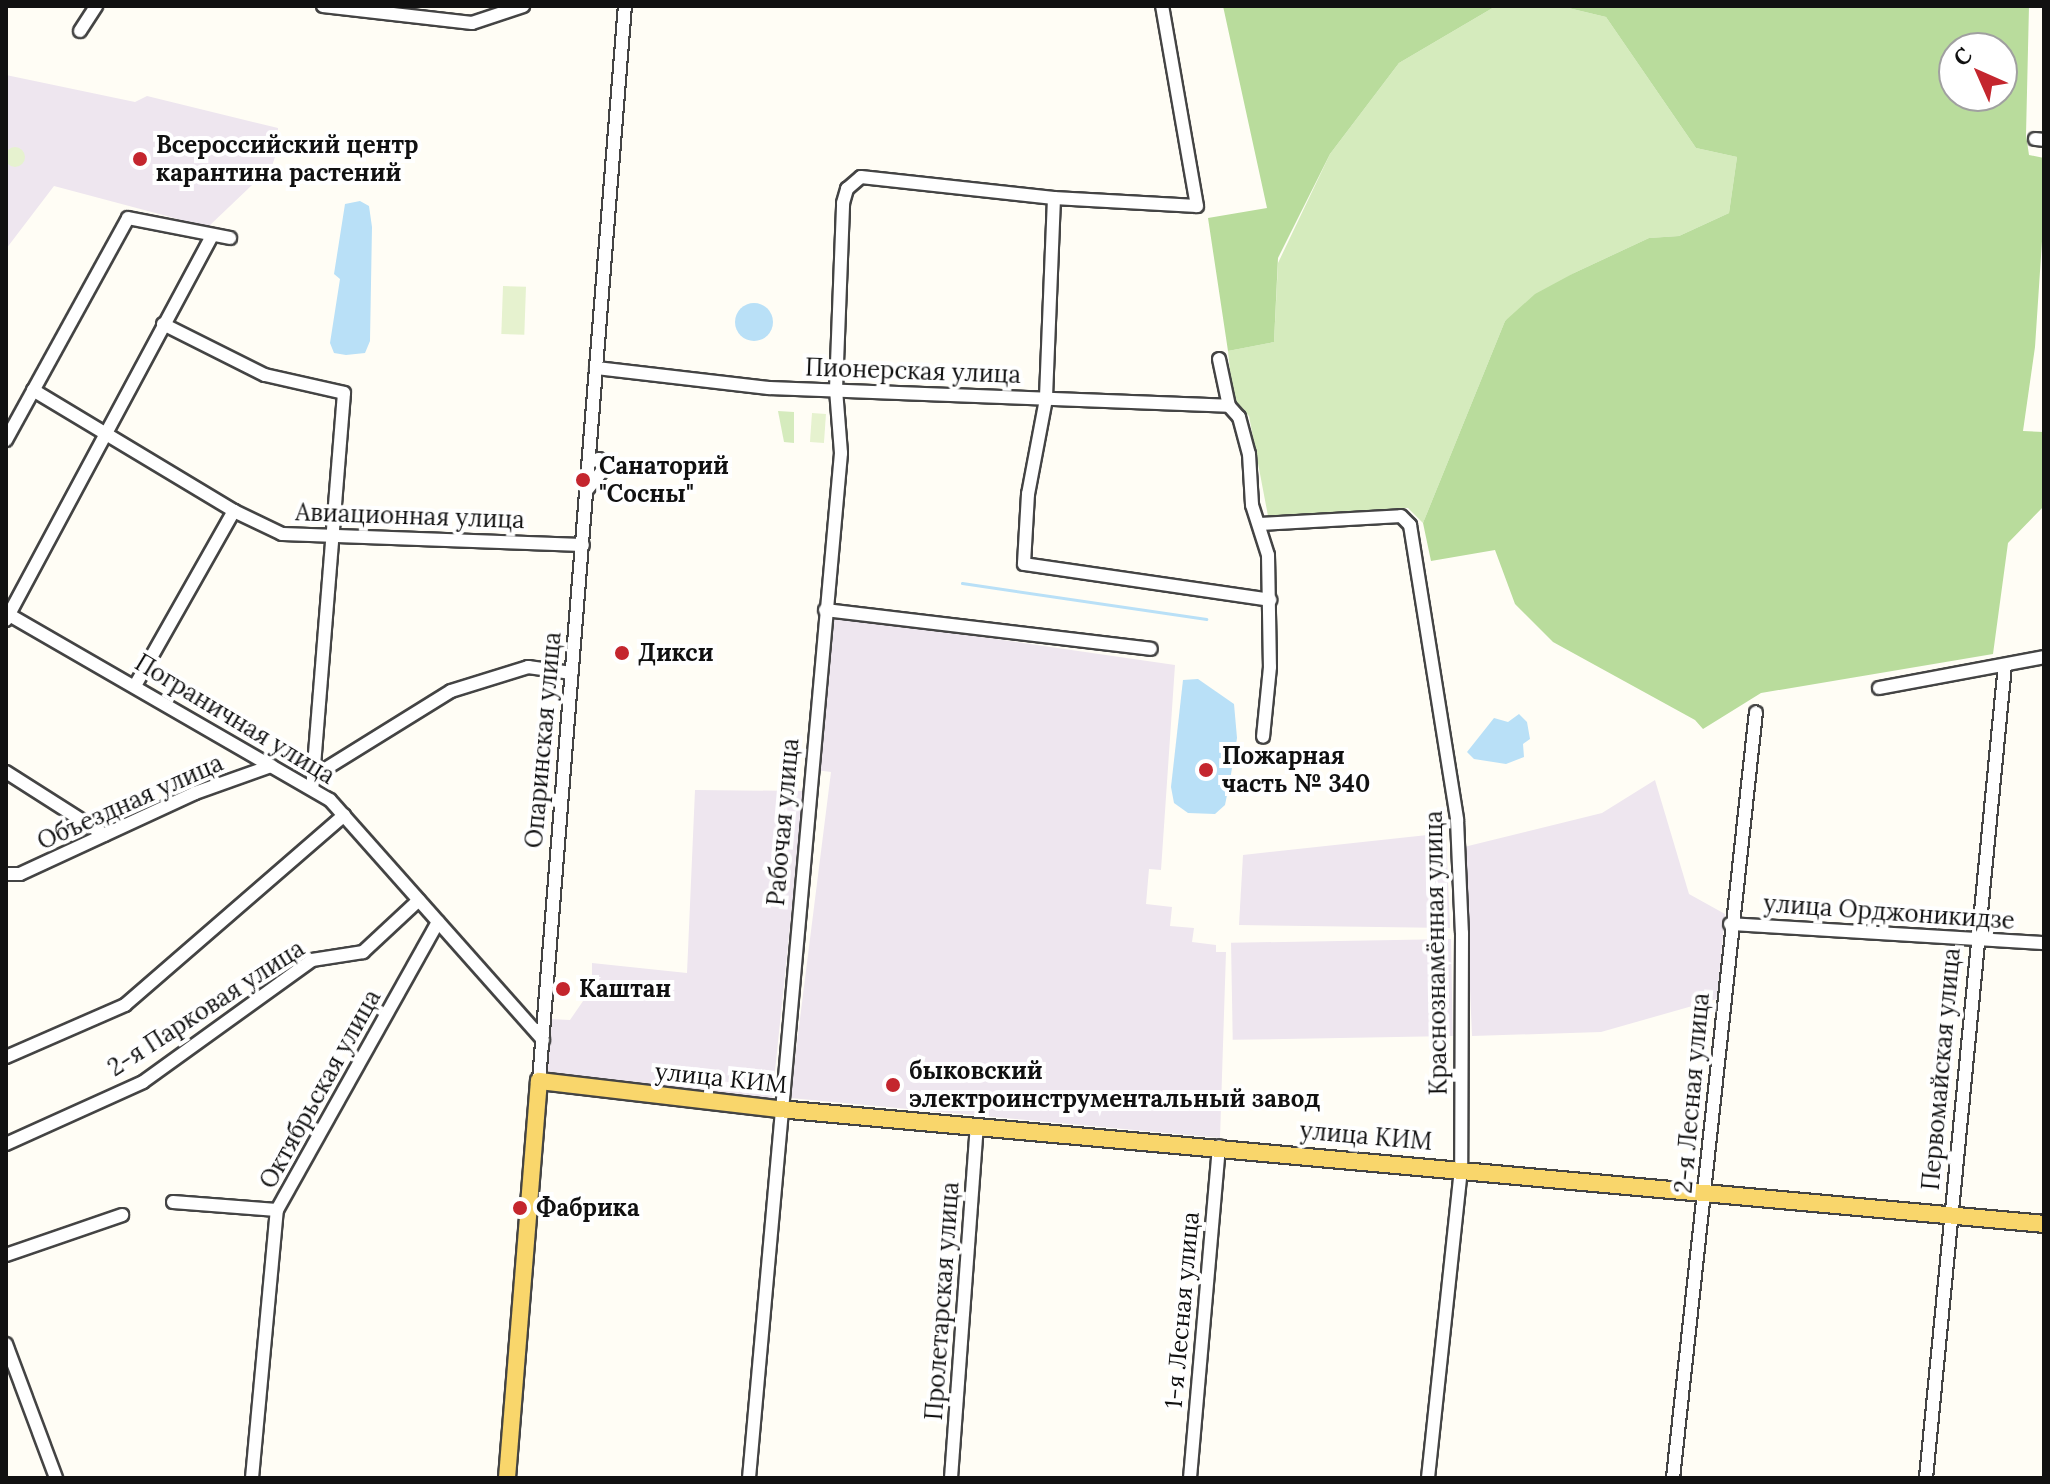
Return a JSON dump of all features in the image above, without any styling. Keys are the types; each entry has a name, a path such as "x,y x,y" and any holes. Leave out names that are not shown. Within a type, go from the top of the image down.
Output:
{"main road":[{"name":"улица КИМ","path":"539,1081 779,1109 1219,1146 2044,1224"},
{"name":"Опаринская улица","path":"507,1478 539,1081"}],"street":[{"path":"80,31 96,6"},
{"path":"323,6 472,23 523,6"},
{"path":"596,368 625,6"},
{"path":"1162,6 1197,206 1054,198 1046,399 1028,494 1024,564 1270,600"},
{"name":"Рабочая улица","path":"749,1478 779,1109 841,453 836,389 843,203 847,189 861,177 1054,198"},
{"path":"6,440 128,218 211,237 230,238"},
{"path":"7,616 211,237"},
{"path":"163,324 265,375 344,393 335,537 313,782"},
{"path":"1219,359 1229,406 1243,429 1252,505 1268,555 1270,600 1263,737"},
{"name":"Пионерская улица","path":"596,368 769,388 1229,406"},
{"name":"Опаринская улица","path":"539,1081 586,491 606,466 599,459 589,462 596,368"},
{"name":"Авиационная улица","path":"33,390 234,511 282,534 583,545"},
{"path":"136,684 234,511"},
{"name":"Краснознамённая улица","path":"1260,524 1401,516 1410,525 1457,820 1461,1169 1428,1478"},
{"path":"825,610 1151,649"},
{"name":"Пограничная улица","path":"7,616 136,684 271,766 313,782 543,1040"},
{"path":"1879,688 2044,657"},
{"name":"Первомайская улица","path":"1926,1478 1975,941 2005,665"},
{"path":"313,782 451,691 528,667 572,673"},
{"name":"2-я Лесная улица","path":"1673,1478 1705,1192 1730,924 1756,712"},
{"name":"Объездная улица","path":"6,874 20,874 195,793 271,766"},
{"path":"6,772 105,835"},
{"path":"6,1057 125,1005 344,815"},
{"name":"2-я Парковая улица","path":"6,1144 143,1082 312,960 363,952 419,900"},
{"name":"Октябрьская улица","path":"252,1478 277,1210 438,922"},
{"name":"улица Орджоникидзе","path":"1730,924 2044,943"},
{"name":"Пролетарская улица","path":"951,1478 977,1126"},
{"name":"1-я Лесная улица","path":"1190,1478 1219,1146"},
{"path":"173,1202 277,1210"},
{"path":"6,1255 122,1215"},
{"path":"6,1344 56,1478"}],"shaded area":[{"name":"Всероссийский центр карантина растений","path":"6,75 135,102 147,96 278,128 277,151 272,166 208,227 54,186 6,249"},
{"path":"831,615 1175,665 1161,870 1149,869 1146,904 1172,907 1170,926 1194,928 1192,942 1216,945 1216,952 1226,952 1220,1138 790,1098 831,772 816,770"},
{"path":"1655,780 1689,894 1725,914 1717,999 1601,1032 1472,1036 1464,847 1602,813"},
{"path":"695,790 804,791 772,1100 544,1078 550,1019 570,1020 592,988 592,963 687,973"},
{"path":"1446,833 1450,928 1239,925 1243,855"},
{"path":"1451,939 1453,1036 1233,1040 1231,943"}],"green space":[{"path":"1223,6 1496,6 1399,63 1330,154 1278,258 1274,342 1228,351 1208,218 1267,208"},
{"path":"1496,6 1560,6 1606,17 1696,148 1737,157 1729,213 1679,236 1649,238 1574,273 1505,321 1423,523 1408,508 1268,516 1249,416 1233,401 1228,351 1274,342 1278,263 1330,154 1399,63"},
{"path":"1560,6 2029,6 2026,135 2029,155 2044,158 2044,211 2035,347 2023,431 2044,432 2044,506 2008,543 1993,654 1761,693 1703,729 1695,720 1553,642 1515,604 1495,550 1431,561 1423,523 1505,321 1535,294 1574,273 1649,238 1679,236 1729,213 1737,157 1696,148 1606,17"},
{"path":"15,147 22,150 25,157 22,164 15,167 8,164 5,157 8,150"},
{"path":"503,286 526,287 524,335 501,334"},
{"path":"778,411 794,412 794,443 784,442"},
{"path":"812,413 826,414 824,443 810,442"}],"water":[{"path":"360,201 369,206 372,227 370,341 365,353 346,355 334,353 330,343 340,279 334,274 345,204"},
{"path":"754,303 767,309 773,322 767,335 754,341 741,335 735,322 741,309"},
{"path":"1198,679 1234,704 1237,738 1230,780 1225,805 1215,814 1188,813 1174,803 1171,787 1183,680"},
{"path":"1519,714 1527,722 1530,739 1523,744 1524,757 1506,764 1474,759 1467,752 1494,718 1508,722"}],"waterway":[{"path":"962,583 1206,619"}],"place":[{"name":"Всероссийский центр карантина растений","path":"140,159"},
{"name":"Санаторий \"Сосны\"","path":"583,480"},
{"name":"Дикси","path":"622,653"},
{"name":"Пожарная часть № 340","path":"1206,770"},
{"name":"Каштан","path":"563,989"},
{"name":"быковский электроинструментальный завод","path":"893,1085"},
{"name":"Фабрика","path":"520,1208"}]}
